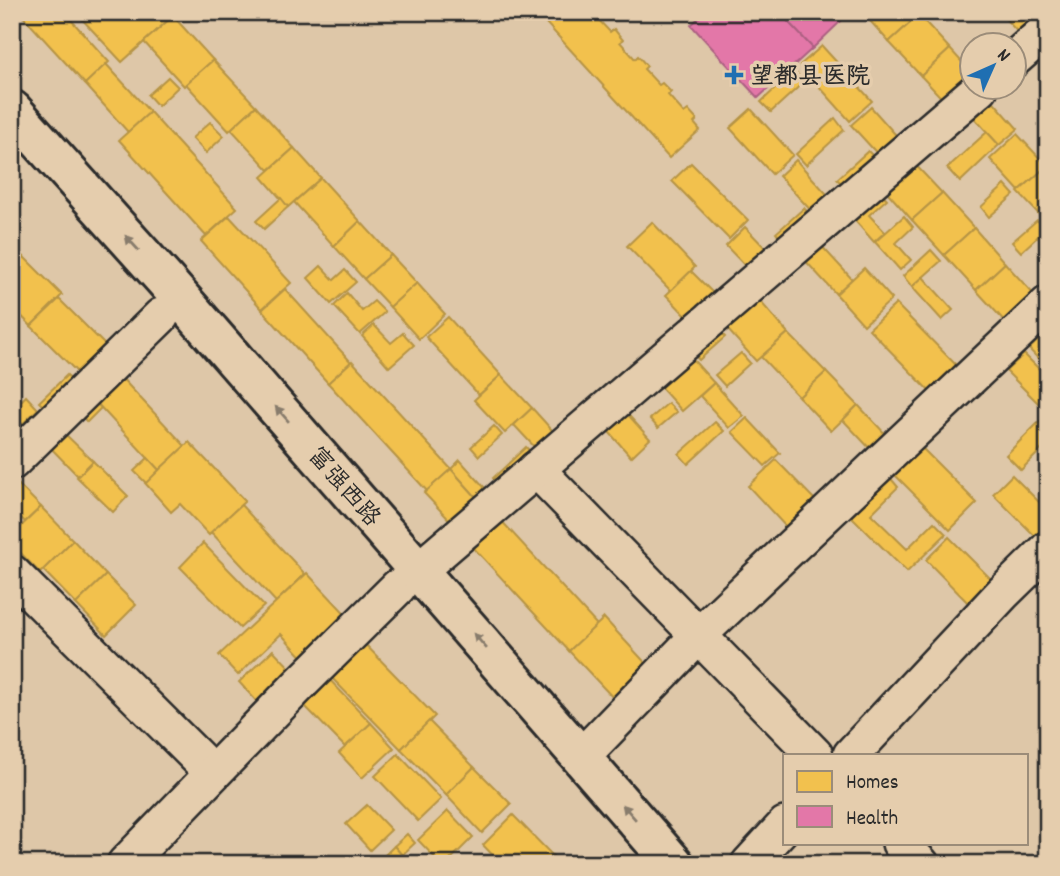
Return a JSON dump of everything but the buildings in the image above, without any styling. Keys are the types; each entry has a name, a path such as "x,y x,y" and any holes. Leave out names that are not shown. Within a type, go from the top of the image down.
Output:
{"main road":[{"name":"富强西路","path":"12,110 165,279 639,864"},
{"name":"富强西路","path":"12,149 162,316 408,579 581,757 674,864"}],"street":[{"path":"1028,47 1048,29"},
{"path":"125,864 299,685 408,579 964,102"},
{"path":"581,757 699,636 1048,304"},
{"path":"12,462 162,316"},
{"path":"536,469 814,754"},
{"path":"852,754 1002,594 1048,549"},
{"path":"12,573 213,773"},
{"path":"749,864 783,827"},
{"path":"901,844 921,864"}],"place":[{"name":"望都县医院","path":"734,75"}]}
